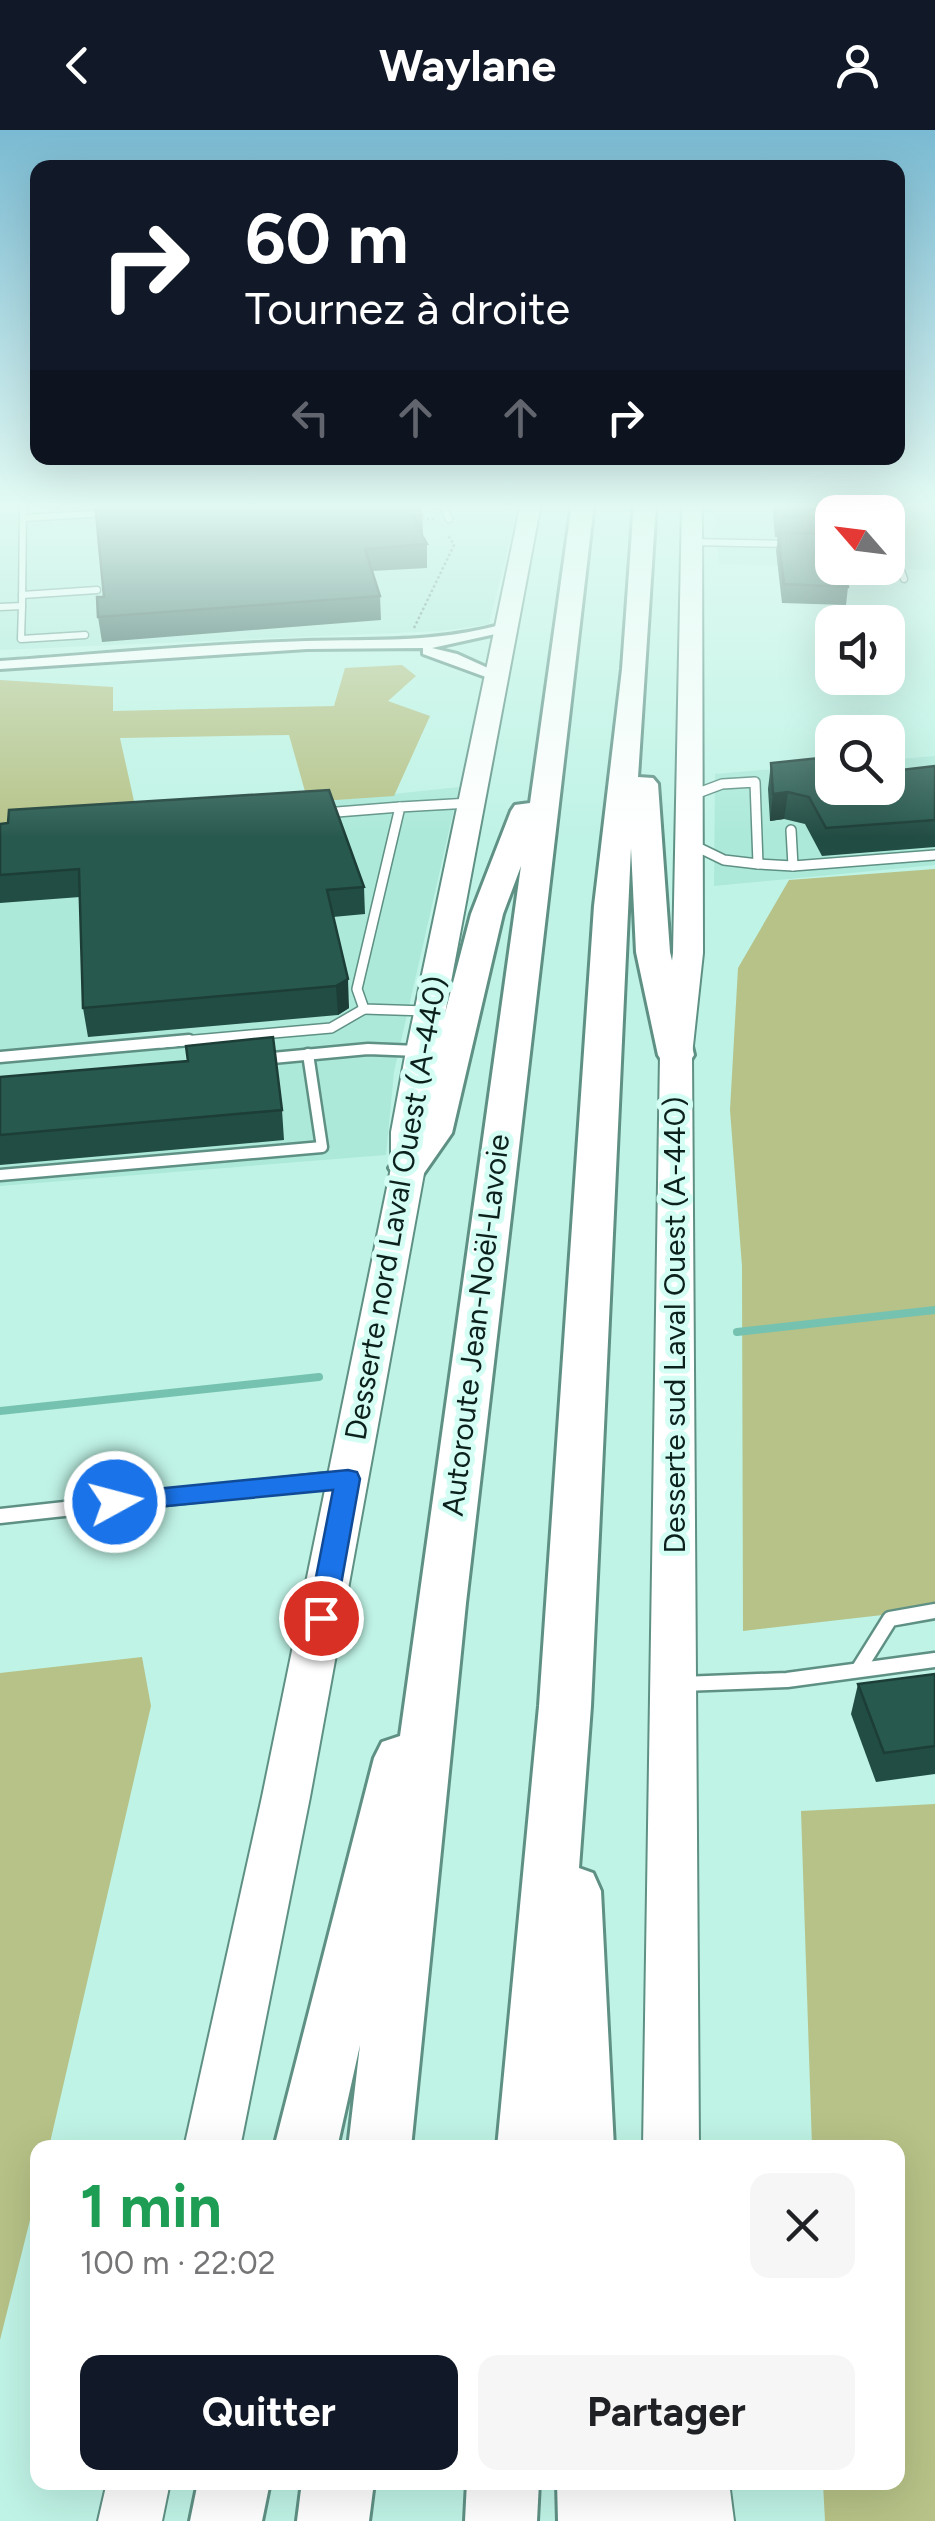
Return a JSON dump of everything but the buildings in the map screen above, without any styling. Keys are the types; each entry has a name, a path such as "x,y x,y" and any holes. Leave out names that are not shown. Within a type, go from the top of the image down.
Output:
{"highway":[{"name":"Autoroute Jean-Noël-Lavoie","path":"380,2140 441,1603 568,615"},
{"path":"529,2140 566,1706 599,1160 608,926 638,615"},
{"path":"635,669 653,952 676,1055"},
{"path":"408,1168 433,1133 488,914 552,740"},
{"path":"307,2140 441,1603"},
{"path":"566,1706 583,2140"},
{"path":"226,2521 232,2490"},
{"path":"333,2521 337,2490"},
{"path":"500,2521 502,2490"},
{"path":"594,2490 594,2521"}],"main road":[{"name":"Desserte nord Laval Ouest (A-440)","path":"214,2140 408,1168 408,1132 422,1051 507,615"},
{"name":"Desserte sud Laval Ouest (A-440)","path":"671,2140 676,1055 688,953 691,615"},
{"path":"130,2521 137,2490"},
{"path":"642,2521 644,2490"},
{"path":"699,2490 702,2521"}],"street":[{"path":"0,665 293,646 462,640 504,628"},
{"path":"407,642 494,676"}],"lane":[{"path":"22,615 21,639 85,635"},
{"path":"690,796 722,784 774,780"},
{"path":"755,782 758,864"},
{"path":"337,812 470,803"},
{"path":"364,1009 357,989 400,808"},
{"path":"791,830 793,866"},
{"path":"689,843 724,860 793,866 935,855"},
{"path":"0,1056 331,1028 364,1009 430,1012"},
{"path":"254,1059 368,1049 422,1051"},
{"path":"0,1175 322,1147 308,1054"},
{"path":"0,1516 269,1484 348,1479"},
{"path":"860,1668 890,1619 935,1611"},
{"path":"673,1684 787,1680 935,1660"}],"path":[{"path":"407,642 420,615"}],"shaded area":[{"path":"0,615 491,615 489,624 442,631 0,650"},
{"path":"402,665 416,676 388,701 430,716 394,796 308,802 289,735 120,738 138,819 0,835 0,680 113,687 113,711 334,706 345,668"},
{"path":"935,756 935,865 714,886 715,774 815,765 815,805 905,805 905,759"},
{"path":"459,787 394,1072 386,1155 0,1186 0,836"},
{"path":"935,869 935,1609 743,1631 742,1266 730,1110 738,968 789,880"},
{"path":"142,1657 151,1706 51,2140 30,2140 30,2220 0,2340 0,1673"},
{"path":"935,1804 935,2521 825,2521 823,2490 905,2490 905,2140 812,2140 801,1811"}],"waterway":[{"path":"737,1332 935,1310"},
{"path":"0,1411 319,1377"}],"route":[{"path":"115,1502 348,1479 321,1618"}]}
